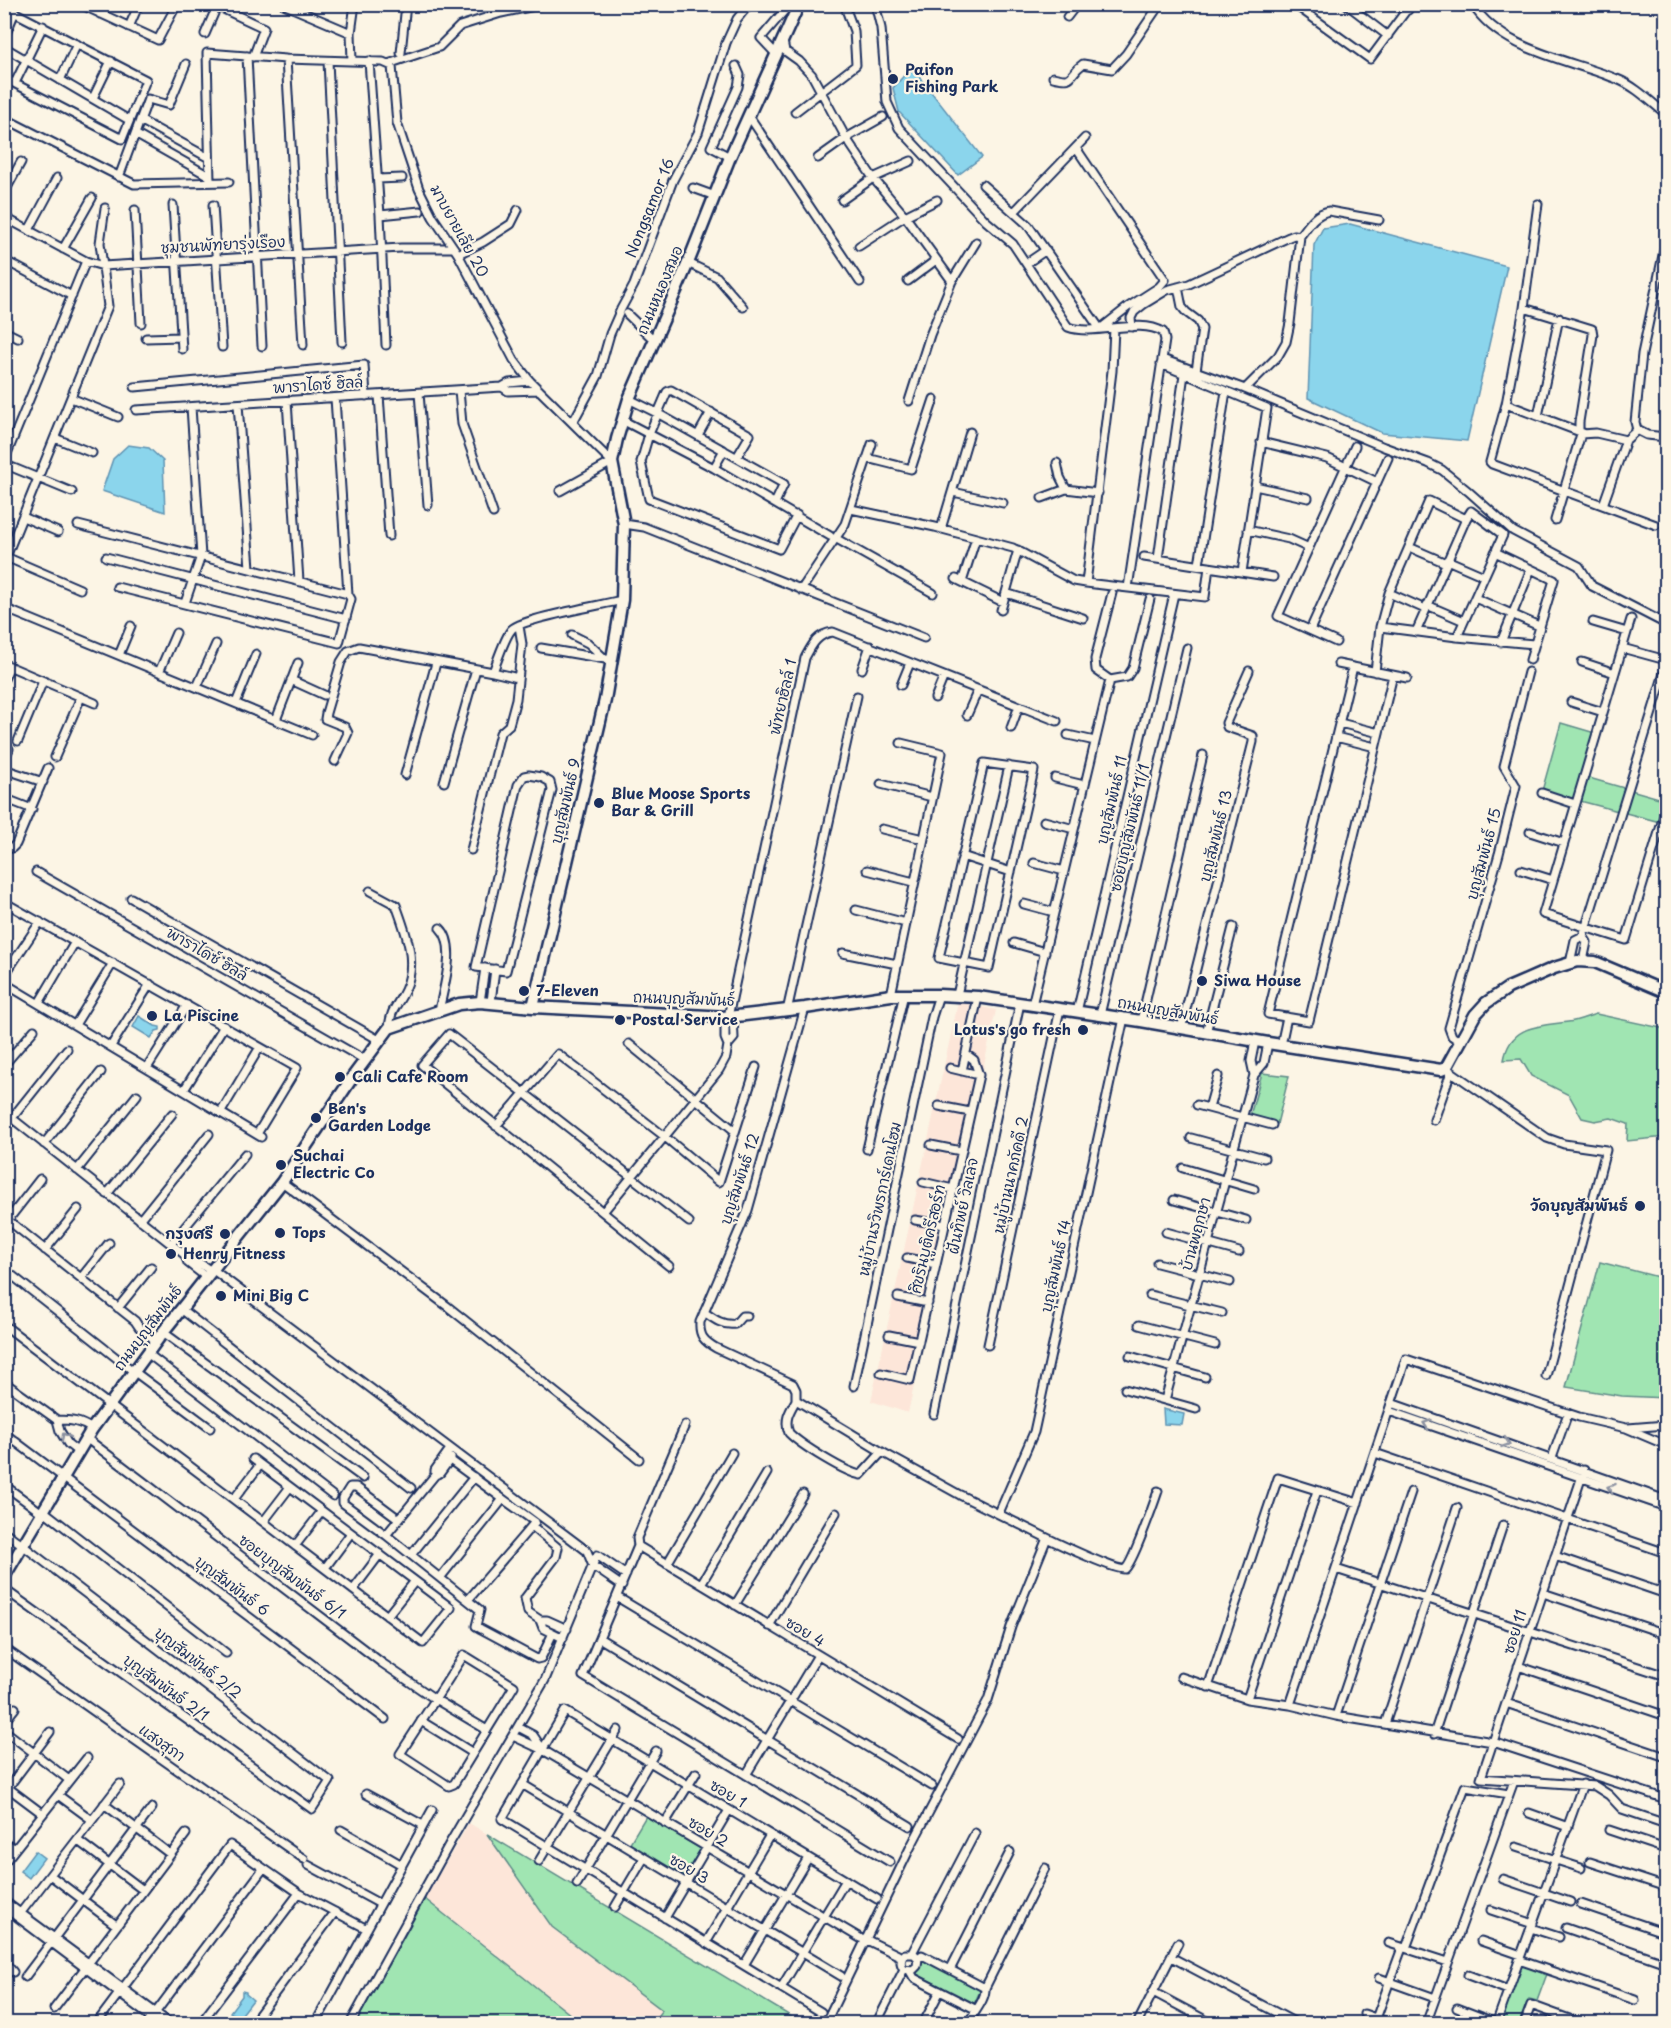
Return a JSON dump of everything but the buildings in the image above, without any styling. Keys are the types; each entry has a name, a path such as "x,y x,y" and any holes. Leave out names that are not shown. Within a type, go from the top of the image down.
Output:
{"street":[{"path":"80,4 158,40 177,4"},
{"path":"100,14 104,4"},
{"path":"129,27 139,4"},
{"path":"284,4 351,33"},
{"path":"352,61 351,33 355,4"},
{"path":"401,52 406,4"},
{"path":"500,4 501,13"},
{"path":"210,179 207,53 286,59 369,61 388,64 439,47 460,26 501,13 544,4"},
{"name":"Nongsamor 16","path":"573,422 598,376 610,334 634,285 673,180 698,133 726,43 737,19 748,4"},
{"path":"777,55 761,38 790,4"},
{"name":"ถนนหนองสมอ","path":"622,600 624,524 612,462 622,420 730,157 799,4"},
{"path":"795,112 856,65 854,31 844,4"},
{"path":"875,4 881,28 887,102 899,128 986,221 1013,243 1068,327 1078,331 1132,327 1156,328 1163,332 1165,340 1128,588"},
{"path":"1067,17 1077,4"},
{"path":"1053,77 1070,79 1083,64 1112,69 1160,4"},
{"path":"1294,4 1370,59 1409,7 1400,4"},
{"path":"1346,4 1388,36"},
{"path":"1472,4 1478,14 1496,31 1546,56 1619,80 1666,114"},
{"path":"205,34 217,5 264,28 250,56 256,257 262,346"},
{"path":"4,8 147,80 122,139 4,78"},
{"path":"4,38 15,12"},
{"path":"15,83 43,26"},
{"path":"783,41 785,51 806,68 822,90 846,138 873,178 905,216 952,282"},
{"path":"60,80 77,44"},
{"path":"4,47 129,120"},
{"path":"286,59 303,345"},
{"path":"93,98 111,61"},
{"path":"328,61 342,342"},
{"path":"369,61 378,179 386,345"},
{"path":"119,177 148,99 169,105 186,64"},
{"name":"มาบยายเลีย 20","path":"388,64 392,66 397,123 419,189 433,216 456,251 513,358 530,381 612,462"},
{"path":"730,157 711,147 738,87 740,75 736,66"},
{"path":"749,116 860,282"},
{"path":"818,158 846,138 883,117"},
{"path":"4,118 134,184 210,179 229,182"},
{"path":"140,120 208,158"},
{"path":"135,134 210,179"},
{"path":"1014,212 1084,138"},
{"path":"1076,148 1164,280 1159,287 1100,329"},
{"path":"842,200 873,178 911,161"},
{"path":"4,193 21,162"},
{"path":"28,230 57,178"},
{"path":"378,179 402,178"},
{"path":"983,185 1028,225 1100,329"},
{"path":"693,188 715,196"},
{"path":"63,249 92,198"},
{"path":"860,246 905,216 937,200"},
{"path":"1538,204 1524,308 1506,404 1490,462 1656,525"},
{"path":"173,205 182,349"},
{"path":"213,205 222,347"},
{"path":"80,589 5,560 108,306 100,243 105,208"},
{"path":"135,210 141,323"},
{"path":"456,251 483,242 511,224 518,210"},
{"path":"1245,389 1278,356 1289,334 1300,236 1316,216 1329,211 1379,220"},
{"path":"380,215 420,212"},
{"name":"ชุมชนพัทยารุ่งเรือง","path":"4,217 86,261 103,266 382,249 456,251"},
{"path":"1132,327 1131,318 1134,312 1143,303 1167,290 1189,284 1288,237 1300,236"},
{"path":"1666,241 1642,354 1635,422 1637,430 1647,435 1666,437"},
{"path":"909,401 930,335 952,282 976,242"},
{"path":"1027,263 1046,250"},
{"path":"4,260 72,296"},
{"path":"908,281 936,260"},
{"path":"72,492 4,462 86,261"},
{"path":"688,263 717,277 743,307"},
{"path":"1178,287 1182,307 1198,321 1202,329 1196,371"},
{"path":"1524,308 1589,327 1593,331 1582,398 1580,438 1555,520"},
{"path":"627,314 654,340"},
{"path":"1538,416 1559,318"},
{"path":"1086,584 1112,371 1114,328"},
{"path":"4,331 18,338"},
{"path":"146,338 181,337"},
{"path":"1161,361 1245,389 1442,470 1513,531 1579,566 1592,586 1666,624"},
{"path":"1161,361 1184,374 1267,408 1242,572"},
{"path":"135,387 364,365 366,396"},
{"path":"1158,559 1184,374"},
{"name":"พาราไดซ์ ฮิลล์","path":"136,410 502,387 509,383 530,381"},
{"name":"พาราไดซ์ ฮิลล์","path":"502,387 508,391 539,390"},
{"path":"459,390 462,424 493,513"},
{"path":"738,457 750,435 671,390 667,392 657,412 641,462 650,499 779,549 797,515"},
{"path":"1199,565 1226,391"},
{"path":"419,393 428,505"},
{"path":"379,395 389,536"},
{"path":"71,398 118,417"},
{"path":"117,587 339,643 351,599 348,594 335,398"},
{"path":"630,399 784,484 775,503"},
{"path":"867,458 911,469 934,399"},
{"path":"287,401 299,581"},
{"path":"238,404 250,568"},
{"path":"1506,404 1581,432 1626,440"},
{"path":"185,603 201,556 190,407"},
{"path":"698,435 711,412"},
{"path":"622,420 714,468 933,593"},
{"path":"1603,506 1626,440 1637,430"},
{"path":"941,529 970,432"},
{"path":"55,438 92,453"},
{"path":"1262,442 1327,459 1377,482"},
{"path":"801,590 833,537 845,524 872,444"},
{"path":"1336,642 1278,616 1355,446"},
{"path":"714,468 724,450"},
{"path":"1310,630 1388,458"},
{"path":"560,491 612,462"},
{"path":"1057,463 1066,489"},
{"path":"1255,486 1308,498"},
{"path":"1042,498 1066,489 1098,493"},
{"path":"952,492 1003,503"},
{"path":"1375,672 1380,627 1389,593 1429,501 1466,519"},
{"path":"851,509 941,529 1018,550 1074,581 1086,584 1205,597 1209,567"},
{"path":"1416,632 1471,511 1503,535 1457,637"},
{"path":"23,517 58,532"},
{"path":"624,524 644,527 924,638"},
{"path":"78,525 348,594"},
{"path":"1248,530 1289,539 1309,548"},
{"path":"976,538 959,580 1003,602"},
{"path":"1408,547 1484,576"},
{"path":"1001,610 1018,550"},
{"path":"1495,552 1554,580 1530,660"},
{"path":"106,557 346,619"},
{"path":"1144,557 1272,577"},
{"path":"1501,642 1531,569"},
{"path":"1006,593 1083,618"},
{"path":"1112,593 1095,659 1096,670 1110,680 1128,676 1133,668 1150,599"},
{"path":"1389,593 1464,621"},
{"name":"บุญสัมพันธ์ 11","path":"1077,1012 1174,594"},
{"path":"1475,598 1539,626"},
{"path":"493,672 512,629 530,621 622,600"},
{"name":"บุญสัมพันธ์ 9","path":"533,1007 605,700 607,659 622,600"},
{"path":"4,608 312,735"},
{"path":"1631,619 1543,914 1626,940 1666,809"},
{"path":"1593,622 1627,632"},
{"path":"119,655 131,626"},
{"path":"471,850 500,733 509,725 516,699 522,644 519,626"},
{"path":"1380,627 1534,645"},
{"name":"พัทยาฮิลล์ 1","path":"729,1017 805,658 814,641 826,633 833,632 1057,721"},
{"path":"159,672 177,633"},
{"path":"572,635 588,643 607,659"},
{"path":"197,687 216,644"},
{"path":"862,669 870,646"},
{"path":"335,761 348,733 345,728 326,719 326,713 341,662 348,651 359,647 518,678"},
{"path":"541,648 607,659"},
{"name":"ซอยบุญสัมพันธ์ 11/1","path":"1100,1015 1187,648"},
{"path":"1623,648 1666,660"},
{"path":"236,703 256,654"},
{"path":"1582,662 1615,673"},
{"path":"276,720 298,663"},
{"path":"405,775 436,663"},
{"path":"901,685 910,663"},
{"path":"1338,664 1407,678"},
{"path":"4,679 7,665 95,703"},
{"path":"1353,667 1268,1014 1309,1021 1393,675"},
{"path":"1570,963 1575,940 1583,936 1586,927 1666,667"},
{"path":"444,782 476,669"},
{"name":"บุญสัมพันธ์ 13","path":"1181,1029 1253,742 1253,736 1227,727 1226,723 1249,671"},
{"name":"บุญสัมพันธ์ 15","path":"1459,1041 1452,1036 1449,1028 1516,786 1504,766 1528,672"},
{"path":"935,698 944,676"},
{"path":"291,680 324,695"},
{"path":"1032,1005 1110,680"},
{"path":"18,741 43,681"},
{"path":"967,715 978,690"},
{"path":"788,1011 857,696"},
{"path":"55,757 81,697"},
{"path":"1571,702 1603,712"},
{"path":"1011,728 1019,706"},
{"path":"1340,723 1378,733"},
{"path":"1068,735 1095,741"},
{"path":"1336,738 1375,747"},
{"path":"891,995 942,753 902,743"},
{"path":"4,760 9,749"},
{"path":"1141,1021 1203,755"},
{"path":"984,763 1034,770 989,968 939,958 962,856 984,763"},
{"path":"957,995 1009,766"},
{"path":"4,849 12,848 16,844 48,768"},
{"path":"4,769 43,782"},
{"path":"529,774 550,782 552,790 506,971 495,969 476,967 518,784 524,776 529,774"},
{"path":"1055,778 1084,785"},
{"path":"881,784 933,797"},
{"path":"1542,793 1575,804"},
{"path":"4,798 32,809"},
{"path":"1044,821 1074,830"},
{"path":"882,829 924,839"},
{"path":"1530,832 1564,843"},
{"path":"962,856 1011,872"},
{"path":"1034,863 1064,871"},
{"path":"867,870 914,882"},
{"path":"1521,870 1553,880"},
{"name":"พาราไดซ์ ฮิลล์","path":"36,872 365,1060"},
{"path":"370,891 396,905 412,960 410,978 390,1015 389,1028"},
{"path":"131,898 379,1040"},
{"path":"4,902 297,1068 259,1135 4,983"},
{"path":"1024,904 1054,912"},
{"path":"856,910 906,923"},
{"path":"4,976 40,922"},
{"path":"1206,1033 1233,927"},
{"path":"439,1011 449,954 447,937 440,928"},
{"path":"1583,936 1587,942 1583,961"},
{"path":"39,1003 75,942"},
{"path":"1014,944 1045,952"},
{"path":"843,953 897,964"},
{"path":"1434,1120 1459,1041 1475,1015 1509,988 1570,963 1583,961 1606,965 1666,992"},
{"path":"75,1025 113,963"},
{"path":"485,968 486,1002"},
{"path":"486,1002 495,969"},
{"path":"111,1046 150,984"},
{"path":"867,1149 904,994"},
{"name":"ถนนบุญสัมพันธ์","path":"4,1577 89,1433 159,1337 282,1182 389,1028 459,1004 486,1002 533,1007 729,1017 788,1011 891,995 939,994 978,997 1124,1018 1433,1070 1448,1070"},
{"name":"หมู่บ้านรวิพรการ์เดนโฮม","path":"854,1386 932,1017 939,994"},
{"path":"962,1071 978,997"},
{"name":"ฝันทิพย์ วิลเลจ","path":"934,1414 1020,1003"},
{"path":"147,1068 187,1005"},
{"name":"บุญสัมพันธ์ 12","path":"796,1400 796,1390 793,1384 716,1348 705,1342 699,1333 700,1322 748,1210 805,1008"},
{"name":"หมู่บ้านนาคภัคดี 2","path":"988,1345 1060,1010"},
{"path":"603,1212 722,1066 728,1045 734,1038 729,1017"},
{"path":"1281,1045 1287,1017"},
{"name":"บุญสัมพันธ์ 14","path":"999,1513 1034,1432 1124,1018"},
{"path":"184,1090 224,1026"},
{"path":"4,1065 34,1030"},
{"path":"669,1266 422,1065 449,1034 689,1222"},
{"name":"บ้านพฤกษา","path":"1254,1075 1251,1061 1256,1041"},
{"name":"บ้านพฤกษา","path":"1165,1400 1254,1075 1264,1063 1269,1043"},
{"path":"629,1044 735,1131"},
{"path":"221,1112 260,1047"},
{"path":"12,1118 67,1048"},
{"path":"4,1052 11,1057"},
{"path":"496,1126 558,1054 719,1182 756,1067"},
{"path":"966,1054 974,1060 979,1075"},
{"path":"950,1068 979,1075"},
{"path":"1448,1070 1547,1138 1564,1144 1606,1150 1546,1376"},
{"path":"44,1144 101,1072"},
{"name":"ศิขรินบูติครีสอร์ท","path":"881,1373 910,1380 979,1075"},
{"path":"1209,1108 1218,1076"},
{"path":"77,1170 137,1095"},
{"path":"1197,1105 1272,1125"},
{"path":"939,1106 970,1112"},
{"path":"4,1112 185,1256 192,1258 586,1551 592,1566 622,1586"},
{"path":"107,1194 172,1113"},
{"path":"140,1220 209,1134"},
{"path":"1191,1138 1264,1158"},
{"path":"931,1145 961,1151"},
{"path":"171,1244 245,1154"},
{"path":"1183,1168 1254,1189"},
{"path":"40,1179 6,1219 135,1321 142,1323 363,1478"},
{"path":"282,1182 447,1306 639,1459"},
{"path":"923,1182 953,1189"},
{"path":"1174,1200 1246,1220"},
{"path":"45,1250 78,1209"},
{"path":"915,1220 945,1226"},
{"path":"1166,1232 1239,1252"},
{"path":"81,1278 109,1243"},
{"path":"907,1258 936,1264"},
{"path":"1157,1263 1230,1282"},
{"path":"118,1308 151,1267"},
{"path":"4,1269 134,1372 210,1428"},
{"path":"1150,1295 1222,1313"},
{"path":"898,1297 927,1303"},
{"path":"181,1310 411,1488"},
{"path":"704,1312 728,1325 735,1324 742,1316 747,1316"},
{"path":"4,1325 423,1643 451,1608 253,1460"},
{"path":"1139,1325 1215,1345"},
{"path":"890,1335 919,1341"},
{"path":"147,1353 333,1496"},
{"path":"1130,1356 1205,1377"},
{"path":"1290,1705 1406,1359 1568,1413 1626,1428 1666,1445"},
{"path":"4,1382 57,1420 60,1431 68,1444 77,1451"},
{"path":"1125,1389 1196,1409"},
{"path":"882,1452 861,1475 853,1473 835,1464 789,1433 786,1425 787,1417 796,1400 882,1452 960,1495 1047,1538 1120,1569 1125,1569 1129,1565 1158,1491"},
{"path":"1391,1403 1666,1500"},
{"path":"1389,1411 1666,1508"},
{"path":"1552,1458 1568,1413"},
{"name":"ซอยบุญสัมพันธ์ 6/1","path":"57,1420 68,1419 82,1423 89,1433 382,1663 435,1699 487,1730"},
{"path":"686,1425 637,1538 638,1546 599,1638 910,1826"},
{"path":"1626,1428 1666,1425"},
{"name":"บุญสัมพันธ์ 6","path":"4,1433 385,1719"},
{"path":"386,1535 435,1475 440,1473 450,1460 453,1451"},
{"path":"435,1475 435,1470 453,1451"},
{"path":"667,1564 732,1453"},
{"path":"1375,1453 1666,1552"},
{"path":"450,1460 535,1522 468,1600"},
{"path":"234,1499 260,1465"},
{"name":"ซอย 11","path":"1511,1781 1481,1778 1584,1470"},
{"path":"701,1584 767,1473"},
{"path":"411,1555 474,1477"},
{"path":"1208,1687 1278,1478 1358,1503"},
{"path":"4,1485 43,1512 226,1653"},
{"path":"264,1521 290,1487"},
{"path":"399,1519 356,1487 350,1487 343,1498 343,1503 480,1610 477,1626 537,1659 541,1658 553,1633"},
{"path":"1247,1699 1317,1491"},
{"path":"1336,1716 1379,1583 1412,1492"},
{"path":"735,1605 803,1494"},
{"path":"440,1578 503,1499"},
{"path":"1385,1724 1457,1508"},
{"path":"295,1545 322,1511"},
{"path":"769,1626 836,1514"},
{"path":"1434,1734 1503,1525"},
{"path":"532,1526 558,1548 556,1557 525,1598 525,1604 528,1612 540,1620 547,1620 567,1629"},
{"path":"4,1531 24,1545"},
{"path":"325,1568 351,1533"},
{"path":"825,2024 862,1939 988,1700 1011,1627 1047,1538"},
{"name":"บุญสัมพันธ์ 2/2","path":"24,1545 330,1781 312,1809"},
{"name":"ซอย 4","path":"638,1546 958,1739"},
{"path":"353,1590 380,1554"},
{"path":"350,2024 451,1841 545,1680 597,1555 626,1575"},
{"path":"1555,1556 1666,1594"},
{"path":"1336,1569 1666,1676"},
{"path":"387,1616 415,1581"},
{"name":"บุญสัมพันธ์ 2/1","path":"4,1589 312,1809"},
{"path":"1543,1593 1666,1634"},
{"path":"617,1596 932,1786"},
{"path":"540,1620 543,1628 563,1638"},
{"name":"ซอย 1","path":"599,1638 583,1676 890,1862"},
{"name":"แสงสุภา","path":"4,1648 306,1862 380,1904"},
{"path":"464,1654 514,1686 454,1784 449,1786 400,1754 421,1721 464,1654"},
{"path":"746,1775 818,1655"},
{"path":"1518,1666 1666,1716"},
{"path":"1181,1677 1247,1699 1290,1705 1434,1734 1493,1742 1666,1799"},
{"path":"1506,1703 1666,1758"},
{"path":"4,1722 15,1708"},
{"name":"ซอย 1","path":"543,1750 565,1712 877,1899"},
{"path":"421,1721 473,1753"},
{"path":"518,1727 533,1735 543,1750"},
{"path":"4,1730 69,1780"},
{"path":"539,1861 618,1730"},
{"path":"43,1814 6,1789 50,1732"},
{"path":"513,1736 543,1750"},
{"path":"543,1750 502,1819 821,2012"},
{"name":"ซอย 2","path":"543,1750 862,1939 902,1957"},
{"path":"577,1884 656,1751"},
{"path":"4,1863 87,1758"},
{"path":"665,1823 696,1773"},
{"path":"1426,2024 1511,1781 1594,1786 1609,1795 1622,1809 1666,1824"},
{"path":"19,1915 120,1784"},
{"name":"ซอย 3","path":"522,1784 841,1976"},
{"path":"1457,2008 1496,2023 1583,1784"},
{"path":"1375,2021 1465,1787 1506,1794"},
{"path":"366,1794 423,1825"},
{"path":"58,1795 92,1820"},
{"path":"104,1804 170,1854"},
{"path":"25,1977 152,1808"},
{"path":"315,2024 432,1810"},
{"path":"665,1918 729,1810"},
{"path":"1529,1813 1568,1827"},
{"path":"340,1830 402,1865"},
{"path":"1609,1830 1666,1849"},
{"path":"876,2024 907,1970 917,1966 915,1956 975,1833"},
{"path":"54,2009 186,1834"},
{"path":"706,1943 770,1835"},
{"path":"76,1840 143,1890"},
{"path":"4,1842 15,1850"},
{"path":"96,2024 230,1845 299,1893 367,1929"},
{"path":"1516,1847 1581,1868"},
{"path":"951,1968 1010,1852"},
{"path":"615,1907 644,1858"},
{"path":"744,1965 808,1858"},
{"path":"1590,1862 1666,1887"},
{"path":"968,2024 985,1994 985,1988 1045,1868"},
{"path":"152,2018 263,1869"},
{"path":"50,1875 116,1925"},
{"path":"1503,1879 1570,1902"},
{"path":"781,1988 846,1880"},
{"path":"200,2024 299,1893"},
{"path":"4,1901 19,1915 120,1990 160,2024"},
{"path":"1581,1904 1666,1933"},
{"path":"4,1907 19,1915"},
{"path":"1491,1910 1559,1937"},
{"path":"252,2024 335,1912"},
{"path":"1566,1928 1666,1963"},
{"path":"1481,1941 1520,1958 1635,2000"},
{"path":"1137,2024 1178,1943"},
{"path":"1389,1943 1448,1962"},
{"path":"975,2009 914,1978 901,1964 902,1957 908,1953 915,1956 927,1956 985,1988"},
{"path":"1171,1957 1298,2024"},
{"path":"4,1961 14,1972"},
{"path":"1468,1975 1508,1990"},
{"path":"1378,1978 1435,1998"},
{"path":"923,2024 940,1991"},
{"path":"1153,1992 1213,2024"},
{"path":"1524,2024 1531,2005 1583,2024"},
{"path":"1364,2014 1375,2021 1393,2024"},
{"path":"152,2018 171,2024"}],"shaded area":[{"path":"958,1002 996,1010 908,1413 871,1401"},
{"path":"469,1823 487,1834 553,1927 663,2010 652,2023 581,2023 425,1899"}],"green space":[{"path":"1561,723 1595,733 1582,776 1666,800 1660,822 1542,791"},
{"path":"1596,1014 1666,1029 1666,1137 1627,1141 1628,1124 1611,1118 1595,1121 1582,1118 1569,1095 1531,1076 1521,1059 1504,1060 1512,1040 1527,1029 1575,1021"},
{"path":"1262,1073 1289,1076 1277,1124 1250,1116"},
{"path":"1600,1262 1666,1279 1666,1398 1622,1396 1566,1387"},
{"path":"646,1816 701,1849 683,1879 628,1846"},
{"path":"487,1834 802,2023 652,2023 662,2010 552,1927"},
{"path":"425,1899 581,2023 363,2023 358,2019"},
{"path":"924,1959 981,1989 974,2004 916,1974"},
{"path":"1522,1964 1547,1974 1537,2001 1529,1999 1520,2023 1506,2023 1500,2021"}],"water":[{"path":"909,70 918,75 982,157 958,175 899,112 893,88"},
{"path":"1350,224 1507,266 1467,441 1382,433 1308,398 1314,245 1323,228"},
{"path":"128,445 149,448 163,461 165,512 102,491 113,459"},
{"path":"139,1016 160,1027 160,1030 156,1031 151,1038 133,1027"},
{"path":"1163,1409 1184,1414 1182,1425 1164,1424"},
{"path":"35,1851 44,1858 29,1878 20,1871"},
{"path":"242,1991 253,2000 239,2018 230,2012 242,1996"}],"place":[{"name":"Paifon Fishing Park","path":"893,79"},
{"name":"Blue Moose Sports Bar & Grill","path":"599,803"},
{"name":"Siwa House","path":"1202,981"},
{"name":"7-Eleven","path":"524,991"},
{"name":"La Piscine","path":"152,1016"},
{"name":"Postal Service","path":"620,1020"},
{"name":"Lotus's go fresh","path":"1083,1030"},
{"name":"Cali Cafe Room","path":"340,1077"},
{"name":"Ben's Garden Lodge","path":"316,1118"},
{"name":"Suchai Electric Co","path":"281,1165"},
{"name":"วัดบุญสัมพันธ์","path":"1640,1206"},
{"name":"Tops","path":"280,1233"},
{"name":"กรุงศรี","path":"225,1234"},
{"name":"Henry Fitness","path":"171,1254"},
{"name":"Mini Big C","path":"221,1296"}]}
